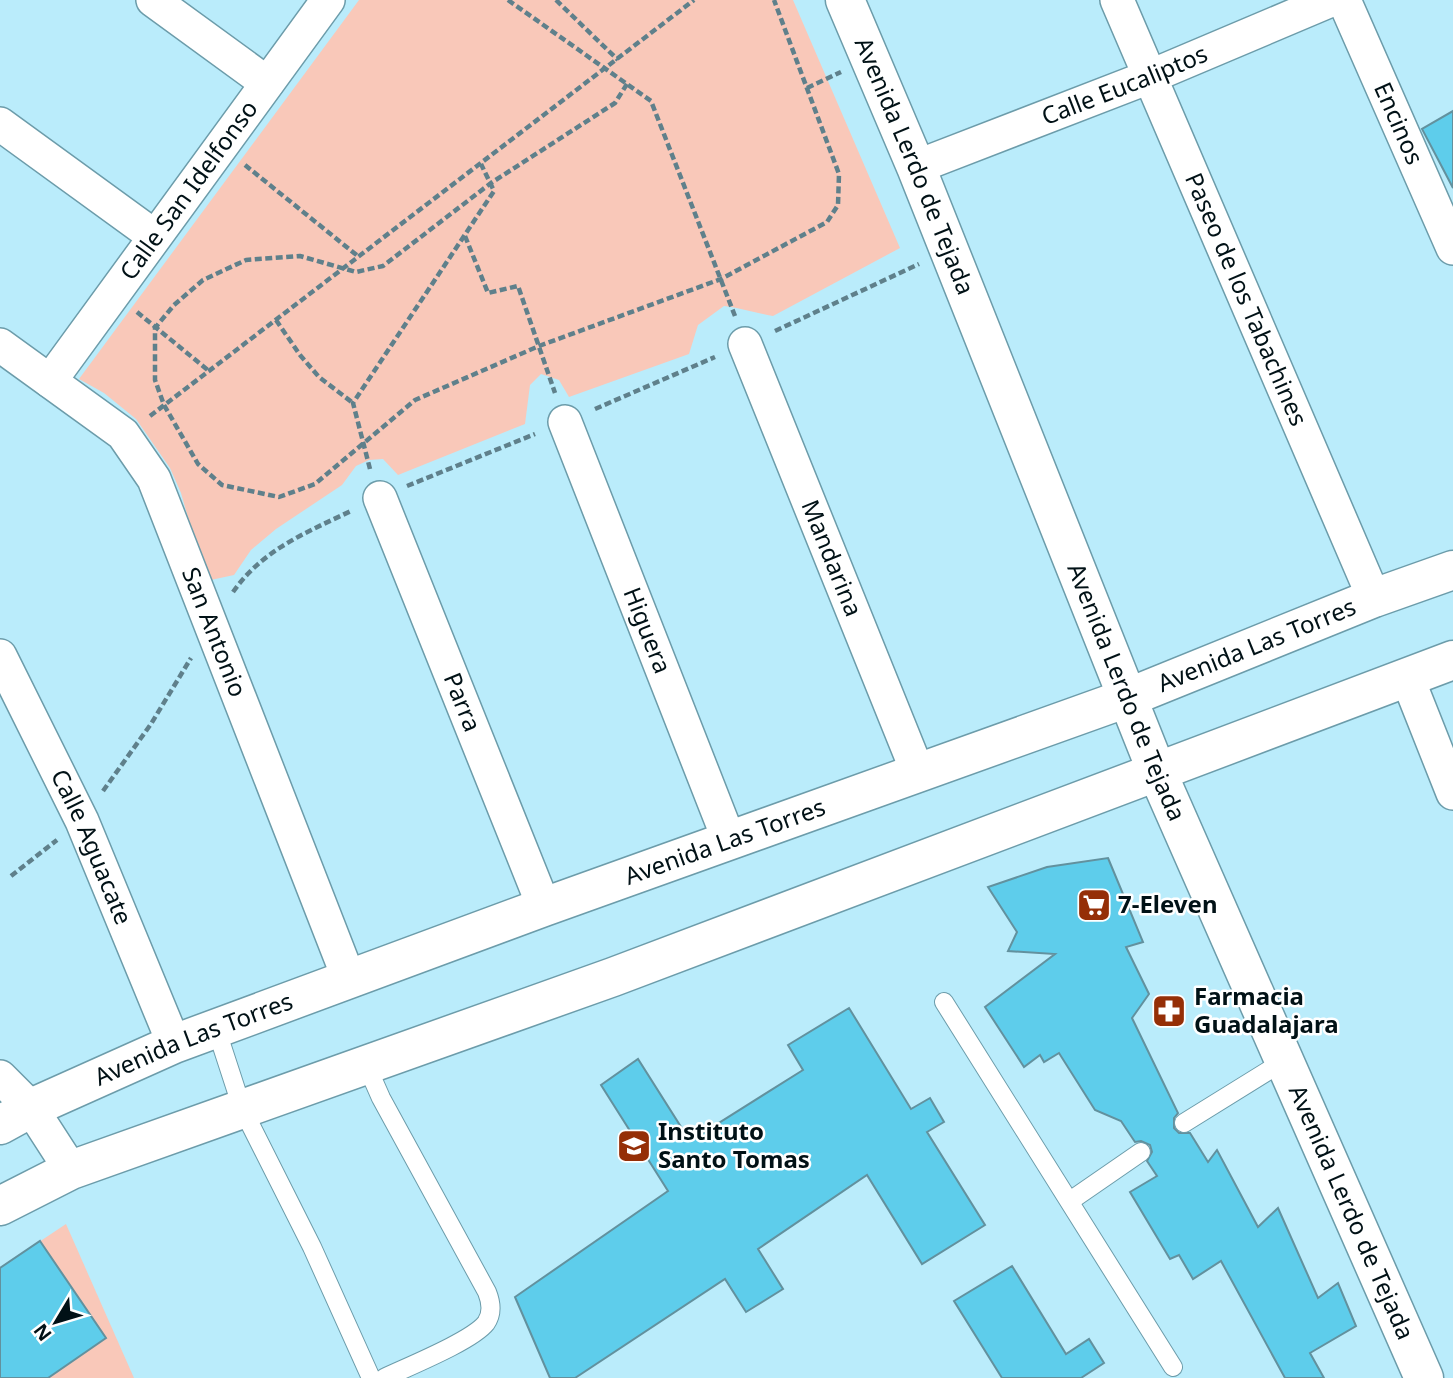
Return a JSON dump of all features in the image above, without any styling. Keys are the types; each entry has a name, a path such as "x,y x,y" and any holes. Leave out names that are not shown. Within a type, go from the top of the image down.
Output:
{"street":[{"path":"153,0 267,83"},
{"name":"Calle San Idelfonso","path":"50,381 328,0"},
{"name":"Avenida Lerdo de Tejada","path":"845,0 916,167 1157,772 1423,1378"},
{"name":"Paseo de los Tabachines","path":"1117,0 1374,598"},
{"name":"Calle Eucaliptos","path":"916,167 1149,77 1331,0"},
{"name":"Encinos","path":"1344,0 1453,248"},
{"path":"0,124 154,236"},
{"name":"Mandarina","path":"745,344 918,773"},
{"name":"San Antonio","path":"0,345 123,434 154,479 349,979"},
{"name":"Higuera","path":"565,422 729,841"},
{"name":"Parra","path":"380,498 544,907"},
{"name":"Avenida Las Torres","path":"15,1116 174,1044 216,1028 1127,698 1374,598 1453,570"},
{"name":"Calle Aguacate","path":"0,656 82,821 174,1044"},
{"path":"0,1206 71,1170 613,978 1453,660"},
{"path":"1407,677 1453,793"},
{"path":"0,1077 15,1116 71,1170"}],"lane":[{"path":"943,1002 1173,1367"},
{"path":"216,1028 242,1108 312,1247 370,1378"},
{"path":"1184,1124 1284,1061"},
{"path":"366,1064 381,1098 487,1292 492,1306 486,1323 468,1337 384,1378"},
{"path":"1070,1201 1141,1152"}],"path":[{"path":"508,0 651,101 745,344"},
{"path":"556,0 618,60"},
{"path":"123,434 607,69 694,0"},
{"path":"627,84 615,103 491,183 383,265 356,272 300,256 246,260 203,280 174,305 155,328 155,380 164,405 198,464 222,485 279,497 315,484 415,400 538,346 721,279 827,222 838,205 839,174 774,0"},
{"path":"221,145 359,257"},
{"path":"353,403 494,191 481,164"},
{"path":"465,235 488,293 518,286 565,422"},
{"path":"113,293 209,371"},
{"path":"276,320 319,377 353,403 362,444 380,498"},
{"path":"10,876 82,821 151,724 212,623"}],"shaded area":[{"path":"359,0 793,0 900,248 773,316 724,306 698,325 689,354 569,397 559,380 541,374 530,385 525,424 398,475 383,459 369,460 356,466 342,485 276,529 251,550 234,575 206,581 181,493 170,468 136,419 104,393 79,379"},
{"path":"66,1224 134,1378 0,1378 0,1268"}],"building":[{"path":"1453,111 1453,188 1422,129"},
{"path":"1108,858 1143,942 1126,947 1149,994 1132,1018 1178,1113 1174,1118 1174,1128 1179,1133 1190,1133 1208,1162 1217,1150 1258,1227 1278,1208 1318,1298 1338,1283 1356,1326 1310,1353 1324,1378 1285,1378 1221,1261 1193,1279 1179,1255 1170,1259 1130,1192 1157,1176 1147,1161 1152,1152 1150,1145 1141,1141 1135,1142 1121,1121 1095,1110 1059,1053 1044,1062 1040,1055 1024,1067 985,1007 1055,954 1008,951 1017,932 988,887 1047,867"},
{"path":"849,1008 911,1109 930,1098 944,1122 927,1132 985,1225 922,1264 867,1175 758,1249 783,1289 746,1312 725,1279 575,1378 550,1378 515,1297 668,1191 601,1085 638,1059 690,1141 803,1070 788,1045"},
{"path":"40,1241 106,1338 48,1378 0,1378 0,1268"},
{"path":"1012,1266 1066,1354 1089,1339 1104,1363 1081,1378 1002,1378 954,1301"}],"place":[{"name":"7-Eleven","path":"1094,905"},
{"name":"Farmacia Guadalajara","path":"1169,1011"},
{"name":"Instituto Santo Tomas","path":"634,1146"}]}
